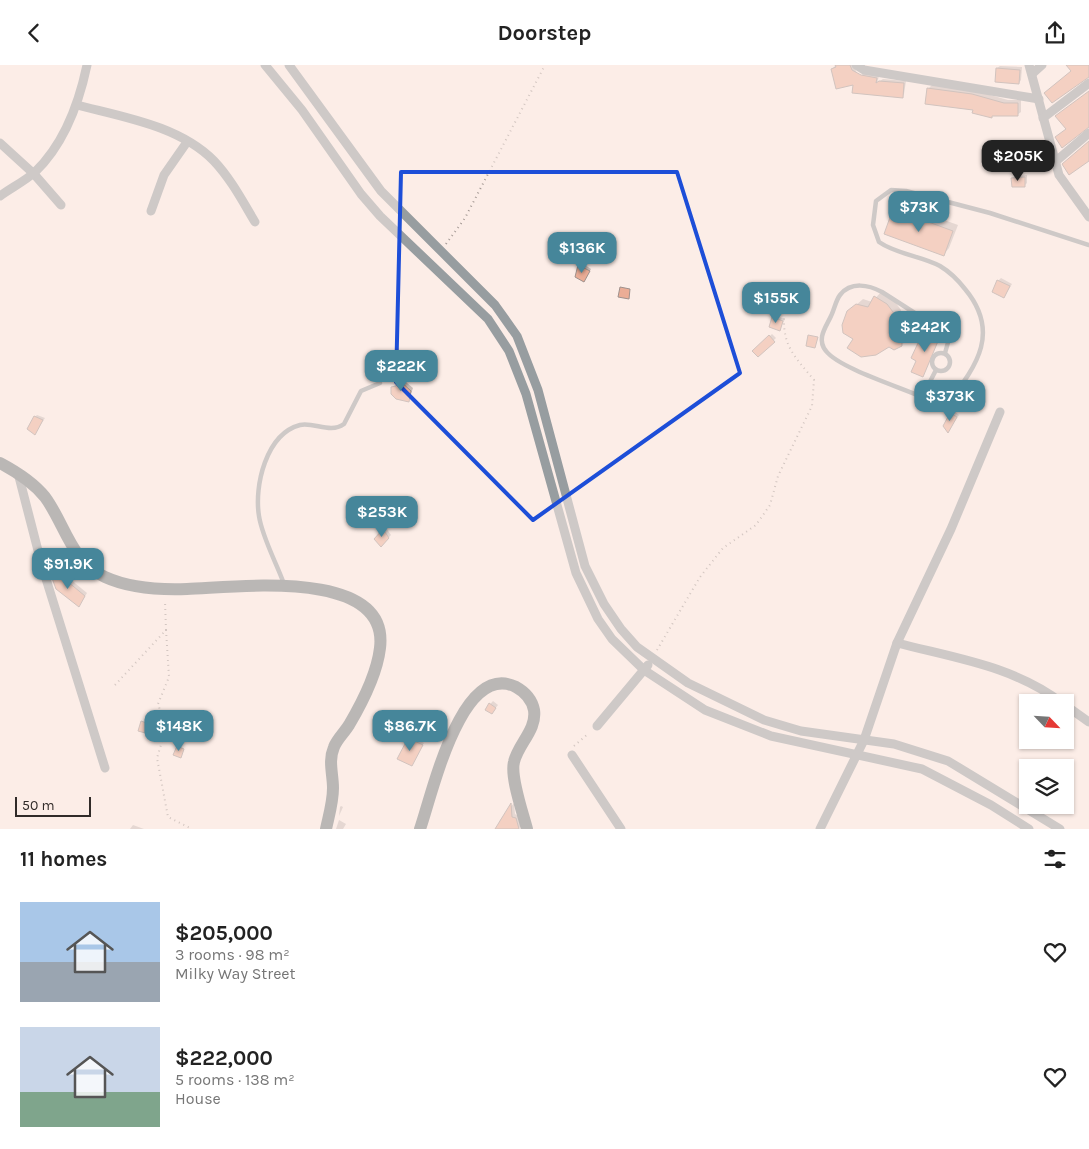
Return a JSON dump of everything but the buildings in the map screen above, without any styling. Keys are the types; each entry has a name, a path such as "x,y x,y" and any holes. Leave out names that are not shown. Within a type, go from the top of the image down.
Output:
{"main road":[{"path":"0,463 18,473 45,497 73,547 88,567 120,582 165,589 285,585 322,589 348,598 369,613 379,634 380,648 362,701 334,747 330,759 332,803 326,829"},
{"path":"420,829 442,762 467,707 474,696 483,688 506,684 525,693 534,710 530,730 513,764 528,829"}],"street":[{"path":"0,196 34,173 49,157 77,105 87,65"},
{"path":"265,65 302,110 361,194 380,216 488,319 509,351 526,394 576,573 598,619 612,639 644,670 705,710 737,724 807,745 922,769 990,805 1028,829"},
{"path":"289,65 381,191 441,250 506,319 524,352 538,390 577,529 585,566 595,588 621,629 652,659 688,683 764,720 801,731 894,744 927,753 948,761 1060,829"},
{"path":"1042,65 1030,69 1055,162 1062,182 1089,217"},
{"path":"860,68 1039,99"},
{"path":"1043,118 1089,83"},
{"path":"77,105 147,123 187,142 214,160 224,172 255,222"},
{"path":"1055,162 1089,133"},
{"path":"151,211 164,175 187,142"},
{"path":"0,143 34,173 61,205"},
{"path":"431,265 441,250"},
{"path":"526,394 538,390"},
{"path":"820,829 864,740 897,643 951,529 1000,412"},
{"path":"18,473 42,566 105,768"},
{"path":"564,534 577,529"},
{"path":"897,643 981,663 1020,676 1048,694"},
{"path":"597,726 652,659"},
{"path":"1074,711 1089,722"},
{"path":"572,755 621,829"}],"lane":[{"path":"948,401 961,385 980,355 984,326 979,309 951,273 929,261 885,246 879,242 873,225 876,201 891,190 906,191 990,213 1089,245"},
{"path":"942,405 845,365 824,350 822,334 840,295 850,288 861,285 871,286 946,333 950,339 945,353"},
{"path":"938,353 945,353 950,359 949,366 943,371 936,370 932,364 932,357 938,353"},
{"path":"922,397 936,370"},
{"path":"285,585 259,517 258,491 273,447 289,431 300,425 334,429 344,425 361,391 380,383"}],"path":[{"path":"441,250 465,218 545,65"},
{"path":"652,659 700,577 723,548 756,525 770,505 778,476 812,406 814,380 788,347 784,334 784,318"},
{"path":"165,589 169,677 158,704 166,728 157,758 168,817 192,829"},
{"path":"116,685 166,630"},
{"path":"572,755 572,749 577,743 597,726"}],"highlighted area":[{"path":"401,172 677,172 740,373 533,520 396,382"}]}
